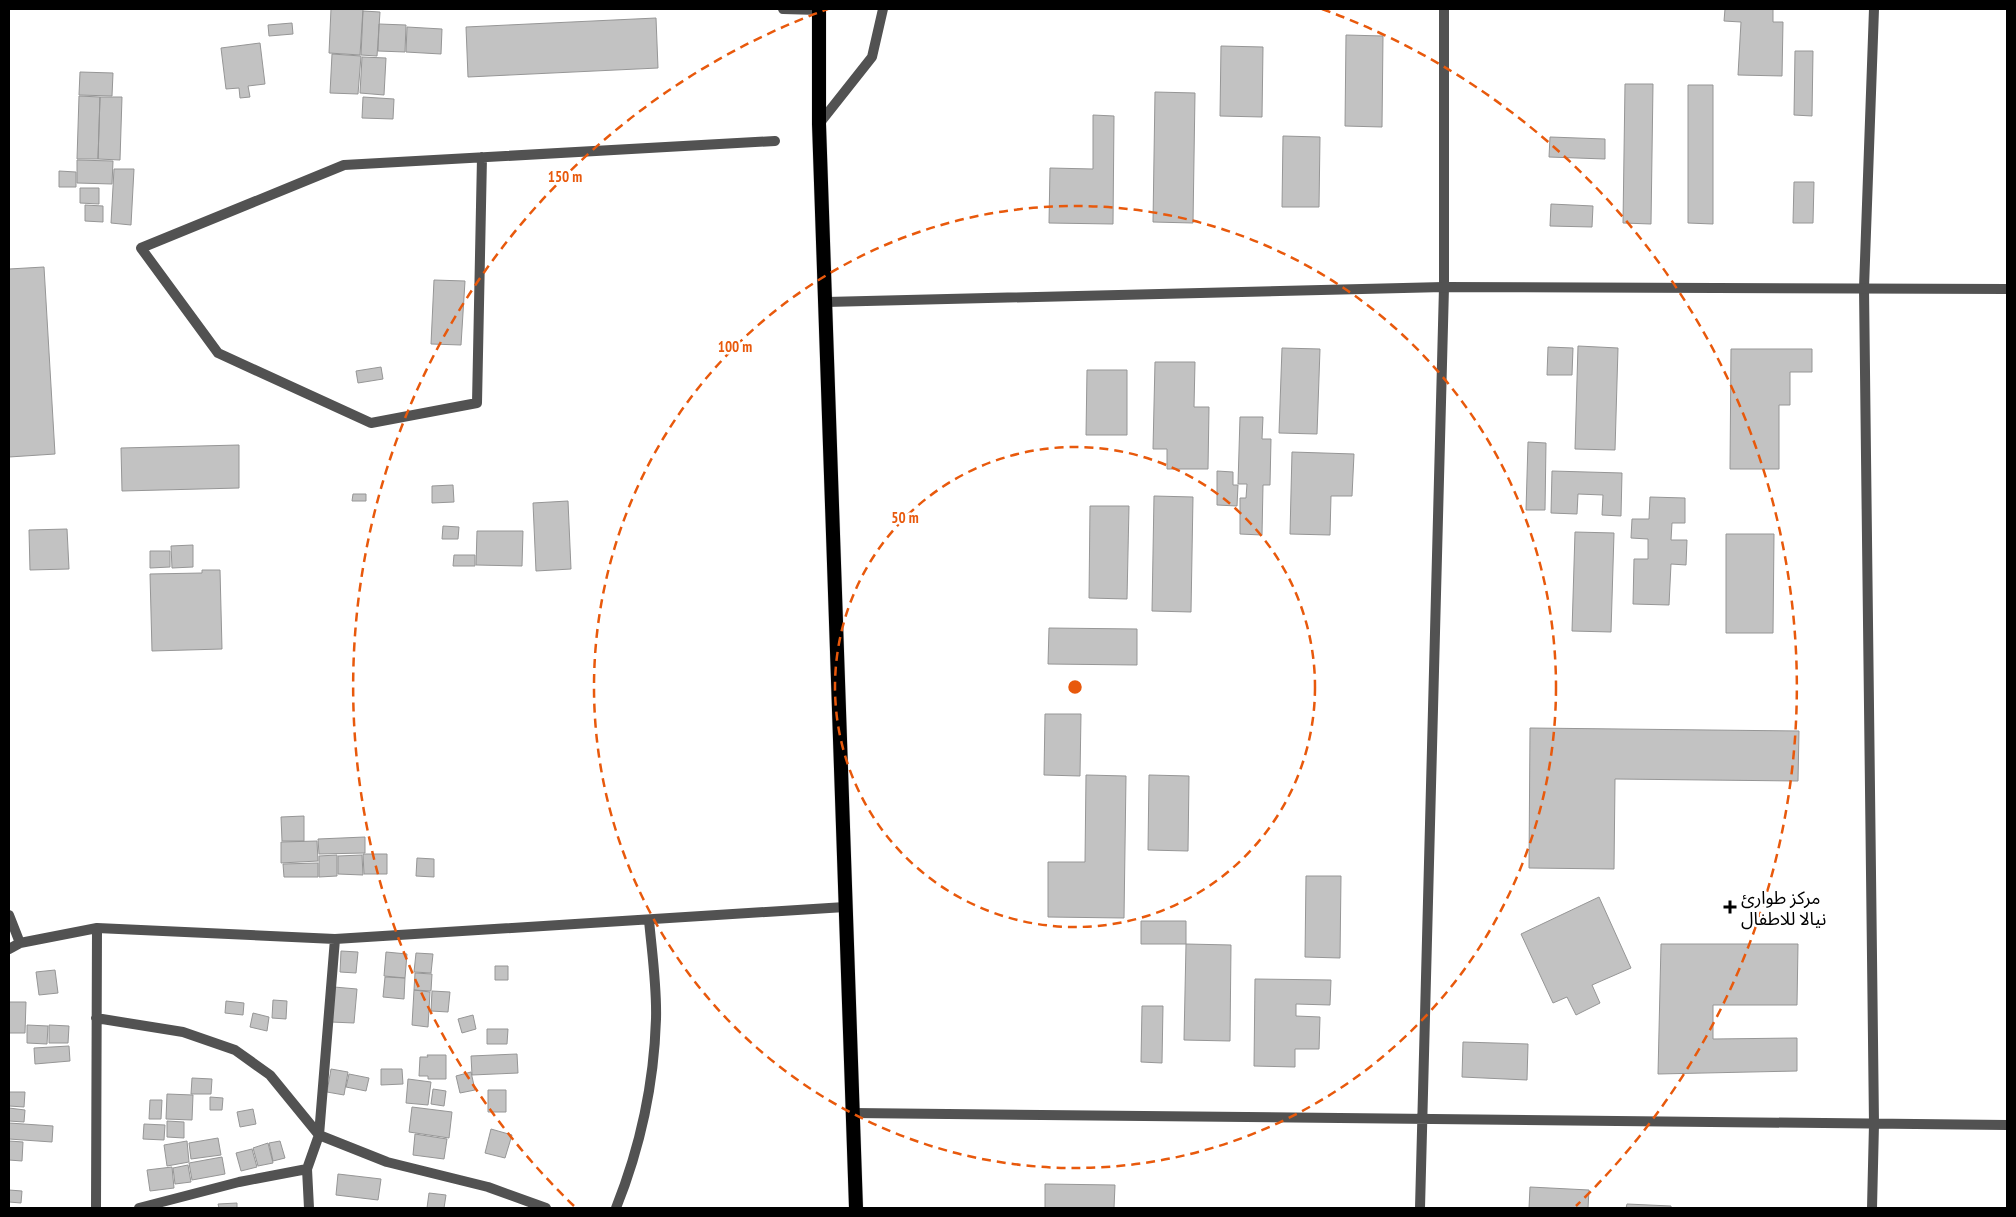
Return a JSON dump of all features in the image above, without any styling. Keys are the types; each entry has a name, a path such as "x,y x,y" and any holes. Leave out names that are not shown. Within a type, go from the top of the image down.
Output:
{"highway":[{"path":"819,9 819,124 856,1208"}],"street":[{"path":"783,9 819,9"},
{"path":"819,124 872,57 883,9"},
{"path":"1420,1208 1444,287 1444,9"},
{"path":"1872,1208 1874,1124 1864,288 1874,9"},
{"path":"482,157 477,403 371,422 218,352 142,248 344,165 482,157 775,141"},
{"path":"826,302 1444,287 2007,289"},
{"path":"9,948 20,943 97,928 335,939 845,907"},
{"path":"9,916 20,943"},
{"path":"616,1208 629,1178 650,1094 656,1018 649,920"},
{"path":"96,1208 97,928"},
{"path":"309,1208 307,1169 319,1135 335,939"},
{"path":"96,1018 182,1032 235,1050 270,1075 319,1135 387,1162 488,1186 546,1208"},
{"path":"853,1113 2007,1125"},
{"path":"139,1208 239,1182 307,1169"}],"building":[{"path":"331,9 363,9 360,55 329,53"},
{"path":"1725,9 1773,9 1773,22 1783,22 1782,76 1738,75 1741,22 1724,21"},
{"path":"363,11 380,12 377,56 361,55"},
{"path":"656,18 658,68 468,77 466,27"},
{"path":"292,23 293,34 269,36 268,25"},
{"path":"379,24 406,25 405,52 378,51"},
{"path":"407,27 442,29 441,54 406,52"},
{"path":"1346,35 1383,36 1382,127 1345,126"},
{"path":"260,43 265,84 248,86 250,97 240,98 239,88 226,89 221,48"},
{"path":"1221,46 1263,47 1262,117 1220,116"},
{"path":"1795,51 1813,51 1812,116 1794,115"},
{"path":"332,54 361,56 358,94 330,93"},
{"path":"362,57 386,58 384,95 360,93"},
{"path":"80,72 113,73 112,96 79,95"},
{"path":"1625,84 1653,84 1651,224 1623,223"},
{"path":"1688,85 1713,85 1713,224 1688,223"},
{"path":"1155,92 1195,93 1193,223 1153,222"},
{"path":"79,96 100,97 98,159 77,159"},
{"path":"100,97 122,97 120,160 98,159"},
{"path":"363,97 394,99 393,119 362,118"},
{"path":"1093,115 1114,116 1113,224 1049,223 1050,168 1093,169"},
{"path":"1283,136 1320,137 1319,207 1282,207"},
{"path":"1550,137 1605,139 1605,159 1549,157"},
{"path":"77,160 113,161 112,184 77,183"},
{"path":"114,169 134,169 131,225 111,223"},
{"path":"59,171 76,172 76,187 59,187"},
{"path":"1794,182 1814,182 1813,223 1793,223"},
{"path":"80,188 99,188 99,204 80,203"},
{"path":"1551,204 1593,206 1592,227 1550,226"},
{"path":"85,205 103,206 103,222 85,221"},
{"path":"44,267 55,454 9,457 9,269"},
{"path":"434,280 465,281 461,345 431,344"},
{"path":"1578,346 1618,348 1615,450 1575,449"},
{"path":"1548,347 1573,348 1572,375 1547,375"},
{"path":"1282,348 1320,349 1317,434 1279,433"},
{"path":"1731,349 1812,349 1812,372 1790,372 1790,405 1779,405 1779,469 1730,469"},
{"path":"1155,362 1195,362 1194,407 1209,407 1208,469 1167,469 1167,449 1153,449"},
{"path":"381,367 383,379 358,383 356,371"},
{"path":"1087,370 1127,370 1127,435 1086,435"},
{"path":"1240,417 1263,417 1262,439 1271,439 1270,485 1263,485 1262,535 1240,534 1240,498 1246,498 1247,484 1238,484"},
{"path":"1528,442 1546,443 1545,510 1526,510"},
{"path":"239,445 239,488 122,491 121,448"},
{"path":"1292,452 1354,454 1352,496 1331,496 1330,535 1290,534"},
{"path":"1217,471 1233,472 1233,485 1238,485 1237,506 1217,505"},
{"path":"1552,471 1622,473 1621,516 1602,515 1603,495 1578,494 1577,514 1551,513"},
{"path":"453,485 454,502 432,503 432,486"},
{"path":"353,494 366,494 366,501 352,501"},
{"path":"1154,496 1193,497 1191,612 1152,611"},
{"path":"1650,497 1685,498 1685,523 1672,523 1671,540 1687,540 1686,565 1671,564 1669,605 1633,604 1634,559 1648,559 1648,539 1631,538 1632,519 1649,519"},
{"path":"568,501 571,569 536,571 533,503"},
{"path":"1090,506 1129,506 1127,599 1089,598"},
{"path":"443,526 459,527 458,539 442,539"},
{"path":"67,529 69,569 30,570 29,530"},
{"path":"477,531 523,531 522,566 476,565"},
{"path":"1575,532 1614,533 1611,632 1572,631"},
{"path":"1726,534 1774,534 1773,633 1726,633"},
{"path":"193,545 193,567 172,568 171,546"},
{"path":"150,551 170,551 170,567 150,568"},
{"path":"454,555 475,555 475,566 453,566"},
{"path":"202,570 220,570 222,649 152,651 150,574 202,573"},
{"path":"1049,628 1137,629 1137,665 1048,664"},
{"path":"1045,714 1081,714 1080,776 1044,775"},
{"path":"1530,728 1799,731 1798,781 1615,779 1614,869 1529,868"},
{"path":"1086,775 1126,776 1124,918 1048,917 1048,862 1085,862"},
{"path":"1149,775 1189,776 1188,851 1148,850"},
{"path":"304,816 304,841 282,841 281,817"},
{"path":"365,837 365,853 319,854 318,839"},
{"path":"317,841 318,861 281,863 281,842"},
{"path":"363,854 387,854 387,874 364,874"},
{"path":"337,855 337,876 319,877 319,856"},
{"path":"362,855 363,875 338,874 338,856"},
{"path":"417,858 434,859 434,877 416,876"},
{"path":"318,863 318,877 284,877 283,864"},
{"path":"1306,876 1341,876 1340,958 1305,957"},
{"path":"1599,897 1631,968 1592,985 1600,1003 1576,1015 1567,997 1553,1003 1521,934"},
{"path":"1141,921 1186,921 1186,944 1141,944"},
{"path":"1186,944 1231,945 1230,1041 1184,1040"},
{"path":"1661,944 1798,944 1797,1005 1713,1005 1713,1039 1797,1038 1797,1071 1658,1074"},
{"path":"341,951 358,952 356,973 340,972"},
{"path":"386,952 407,954 405,978 384,976"},
{"path":"416,953 433,954 431,973 414,972"},
{"path":"495,966 508,966 508,980 495,980"},
{"path":"55,970 58,993 39,995 36,972"},
{"path":"415,973 432,974 431,991 414,990"},
{"path":"385,977 405,978 404,999 383,997"},
{"path":"1255,979 1331,980 1330,1005 1296,1004 1296,1016 1320,1017 1319,1049 1295,1049 1295,1067 1254,1066"},
{"path":"334,987 357,989 354,1023 331,1022"},
{"path":"414,990 430,992 428,1027 412,1025"},
{"path":"432,991 450,992 448,1012 431,1011"},
{"path":"273,1000 287,1001 286,1019 272,1018"},
{"path":"226,1001 244,1003 243,1015 225,1013"},
{"path":"9,1002 26,1002 25,1033 9,1033"},
{"path":"1142,1006 1163,1006 1162,1063 1141,1062"},
{"path":"253,1013 269,1017 267,1031 250,1027"},
{"path":"473,1015 476,1029 462,1033 458,1019"},
{"path":"27,1025 48,1026 47,1044 27,1043"},
{"path":"49,1025 69,1026 68,1043 49,1043"},
{"path":"487,1029 508,1029 507,1044 487,1044"},
{"path":"1463,1042 1528,1044 1527,1080 1462,1077"},
{"path":"69,1046 70,1061 35,1064 34,1048"},
{"path":"517,1054 518,1073 472,1075 471,1056"},
{"path":"427,1055 446,1055 446,1079 428,1079 428,1076 419,1076 420,1057 428,1057"},
{"path":"331,1069 348,1072 344,1095 327,1092"},
{"path":"381,1069 402,1069 403,1084 381,1085"},
{"path":"471,1072 475,1090 460,1093 456,1076"},
{"path":"349,1074 369,1078 366,1091 346,1087"},
{"path":"192,1078 212,1079 211,1094 191,1094"},
{"path":"408,1079 431,1082 428,1105 406,1103"},
{"path":"433,1089 446,1091 444,1106 431,1104"},
{"path":"488,1090 506,1090 506,1112 488,1112"},
{"path":"9,1092 25,1092 24,1107 9,1106"},
{"path":"167,1094 193,1095 192,1120 166,1119"},
{"path":"210,1097 223,1098 222,1110 210,1110"},
{"path":"150,1100 162,1100 161,1119 149,1119"},
{"path":"412,1107 452,1112 449,1138 409,1132"},
{"path":"9,1108 25,1110 24,1122 9,1121"},
{"path":"253,1109 256,1124 240,1127 237,1112"},
{"path":"167,1121 184,1122 184,1138 167,1137"},
{"path":"9,1123 53,1126 52,1142 9,1139"},
{"path":"144,1124 165,1125 164,1140 143,1139"},
{"path":"491,1129 512,1135 505,1158 485,1153"},
{"path":"415,1134 447,1139 444,1159 413,1155"},
{"path":"218,1138 221,1155 191,1159 189,1143"},
{"path":"9,1141 23,1142 22,1161 9,1160"},
{"path":"187,1141 189,1162 167,1166 164,1145"},
{"path":"280,1141 285,1158 273,1161 269,1143"},
{"path":"268,1143 273,1163 258,1166 253,1148"},
{"path":"252,1149 257,1167 241,1171 236,1153"},
{"path":"222,1157 225,1174 192,1180 189,1163"},
{"path":"188,1165 191,1182 175,1184 173,1168"},
{"path":"172,1167 174,1188 150,1191 147,1170"},
{"path":"338,1174 381,1179 378,1200 336,1195"},
{"path":"1045,1184 1115,1185 1114,1208 1045,1208"},
{"path":"1530,1187 1589,1190 1588,1208 1529,1208"},
{"path":"9,1190 22,1191 21,1203 9,1202"},
{"path":"429,1193 446,1195 444,1208 427,1208"},
{"path":"237,1203 237,1208 219,1208 218,1204"},
{"path":"1627,1204 1671,1206 1671,1208 1626,1208"}],"place":[{"name":"مركز طوارئ نيالا للاطفال","path":"1730,907"}]}
